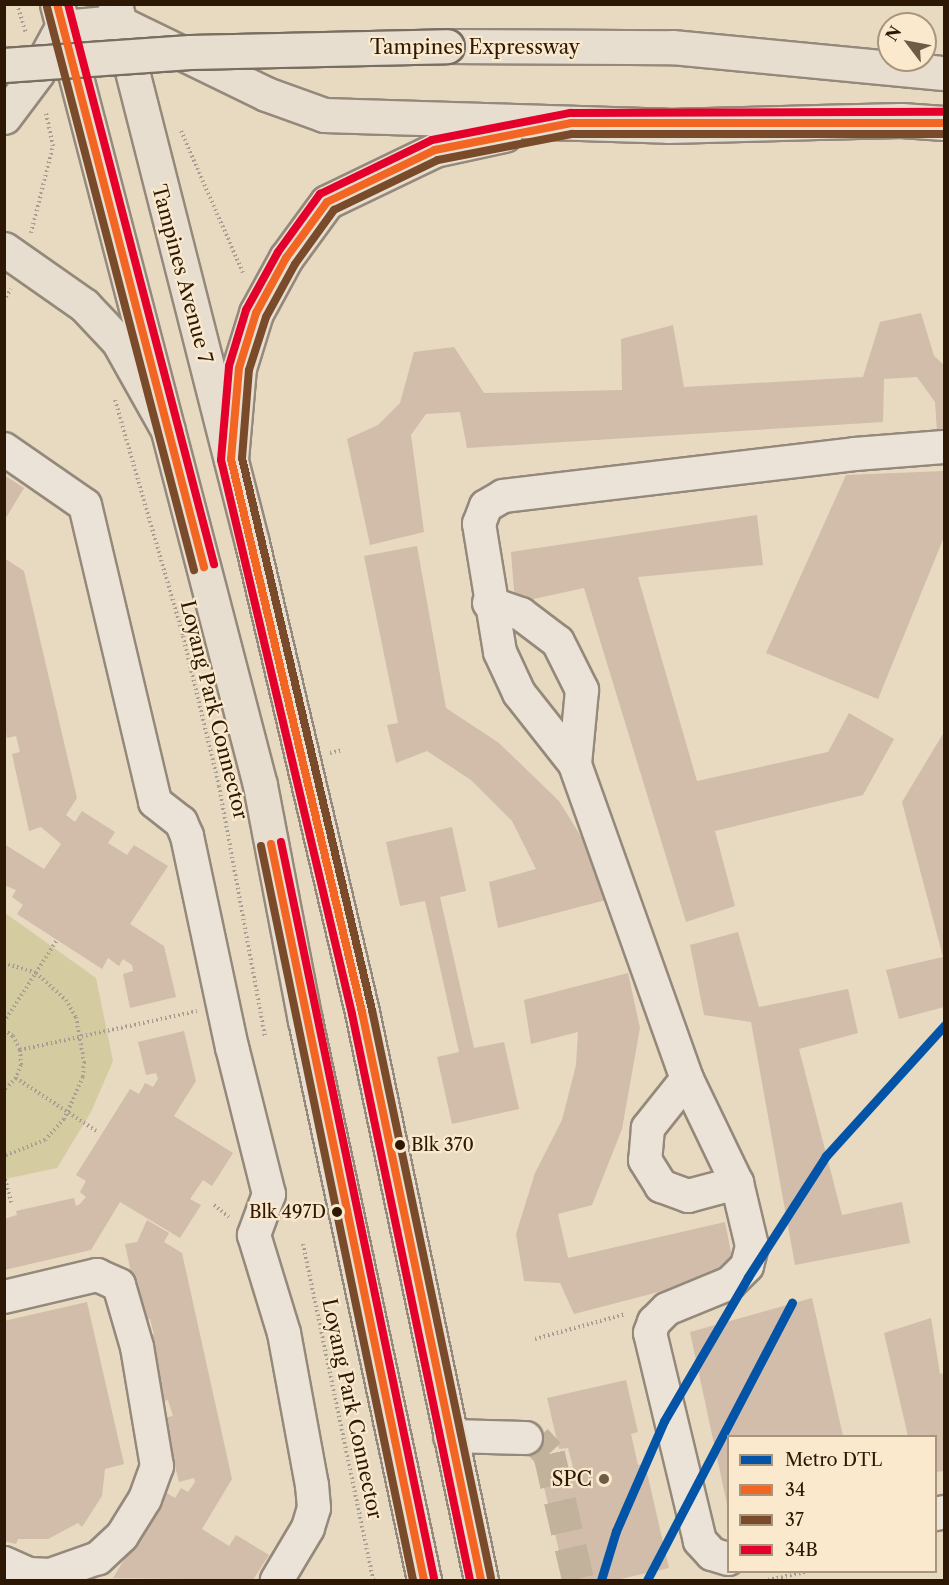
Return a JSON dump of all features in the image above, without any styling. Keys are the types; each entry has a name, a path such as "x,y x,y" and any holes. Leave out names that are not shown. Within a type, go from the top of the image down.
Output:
{"main road":[{"path":"59,16 116,13 266,94 324,115 571,123 945,123"},
{"name":"Tampines Avenue 7","path":"116,13 231,459 362,1012 481,1581"},
{"path":"4,117 38,73 59,16"},
{"path":"59,16 260,785 305,1020 422,1576"},
{"name":"Tampines Expressway","path":"4,65 190,52 447,46 672,47 945,73"},
{"path":"231,459 239,368 256,313 286,258 327,202 435,150 571,123"},
{"path":"14,254 84,305 118,341 168,430"}],"lane":[{"path":"727,1558 712,1554 699,1542 650,1333 654,1322 667,1309 730,1283 747,1266 752,1246 737,1183 687,1079 575,764 519,693 500,652 489,603 479,524 486,506 503,496 855,454 945,447"},
{"path":"4,449 85,505 155,802 181,822 187,836 232,1047 269,1194 254,1235 284,1333 314,1508 296,1553 277,1581"},
{"path":"489,603 521,614 558,642 582,690 575,764"},
{"path":"687,1079 648,1128 645,1160 662,1186 688,1196 737,1183"},
{"path":"4,1297 97,1275 119,1285 141,1370 157,1466 145,1499 122,1536 98,1558 50,1575 29,1574 4,1563"},
{"path":"450,1436 526,1438"}],"path":[{"path":"14,254 53,146 38,73 17,4"},
{"name":"Loyang Park Connector","path":"112,390 183,636 219,786 265,1037"},
{"path":"329,754 342,750"},
{"path":"4,1022 57,940"},
{"path":"4,963 36,973 66,1000 80,1036 83,1077 68,1112 45,1140 4,1156"},
{"path":"20,1050 224,1005"},
{"path":"232,1047 265,1037 305,1020"},
{"path":"4,1030 13,1035 20,1050 16,1078 4,1090"},
{"path":"16,1078 98,1132"},
{"path":"4,1175 12,1205"},
{"name":"Loyang Park Connector","path":"303,1244 373,1581"},
{"path":"535,1339 631,1313 646,1314 654,1322"},
{"path":"768,1581 802,1573"}],"shaded area":[{"path":"5,913 96,978 113,1061 91,1112 57,1168 5,1179"}],"building":[{"path":"921,313 934,356 944,365 944,432 937,432 935,402 917,377 884,379 883,422 467,448 460,412 426,414 411,435 424,532 370,545 347,439 378,425 400,403 414,352 454,347 484,393 622,390 621,339 673,325 684,387 863,377 880,322"},
{"path":"944,471 944,537 878,699 766,653 846,475"},
{"path":"4,475 24,488 4,521"},
{"path":"757,515 763,565 638,577 697,781 828,752 849,713 894,739 863,795 715,831 735,906 686,922 584,588 515,603 511,552"},
{"path":"417,546 446,708 499,743 559,801 593,856 606,900 498,928 489,882 536,869 512,821 471,780 427,751 396,763 387,725 398,723 364,556"},
{"path":"4,558 24,571 77,798 66,815 75,822 82,811 115,832 108,843 127,855 134,845 168,866 130,924 164,946 176,997 130,1008 123,974 133,971 132,965 123,959 119,966 108,958 102,969 17,914 23,905 12,897 16,890 4,885 4,844 44,869 61,844 41,827 29,831 12,754 20,752 16,736 7,738 4,724"},
{"path":"944,732 944,1007 899,1019 886,970 943,957 902,802"},
{"path":"452,827 466,891 440,897 474,1048 504,1042 519,1109 452,1124 437,1057 459,1052 425,901 400,906 386,842"},
{"path":"738,932 759,1007 848,989 858,1033 799,1049 842,1215 902,1202 910,1243 795,1265 751,1022 704,1015 690,945"},
{"path":"628,973 640,1028 622,1129 592,1205 558,1214 568,1258 725,1222 735,1272 574,1314 560,1283 524,1281 516,1234 535,1173 562,1120 576,1065 578,1032 531,1044 524,1000"},
{"path":"184,1031 196,1081 174,1116 233,1153 212,1186 203,1180 190,1199 201,1205 180,1238 120,1202 91,1250 4,1270 4,1219 17,1215 16,1211 74,1198 76,1206 80,1204 86,1197 80,1192 86,1181 76,1175 130,1089 139,1094 145,1083 153,1087 158,1079 156,1073 146,1075 138,1042"},
{"path":"147,1220 169,1233 164,1242 182,1253 232,1479 202,1529 229,1546 236,1535 269,1555 253,1580 113,1578 165,1492 175,1498 181,1488 188,1492 195,1482 194,1478 179,1482 163,1418 173,1416 168,1400 160,1402 145,1336 154,1334 150,1319 141,1321 125,1244 137,1242"},
{"path":"812,1298 843,1435 727,1435 727,1504 690,1332"},
{"path":"87,1302 124,1464 105,1469 102,1496 82,1527 78,1523 48,1539 18,1539 16,1544 4,1541 4,1321"},
{"path":"931,1318 940,1374 944,1373 944,1471 937,1472 937,1435 908,1435 884,1333"},
{"name":"SPC","path":"626,1380 638,1432 631,1434 638,1465 645,1464 669,1568 616,1580 566,1580 543,1483 575,1475 568,1448 559,1449 547,1398"}],"tunnel":[{"path":"526,1438 536,1440 549,1454 578,1580"}],"metro line":[{"name":"DTL","path":"601,1580 616,1531 664,1421 748,1277 826,1156 944,1026"},
{"name":"DTL","path":"647,1580 792,1303"}],"transit line":[{"name":"34","path":"57,4 204,567"},
{"name":"34B","path":"68,4 214,564"},
{"name":"37","path":"47,7 194,570"},
{"name":"34B","path":"470,1580 352,1014 221,460 229,366 246,310 278,252 320,194 432,140 570,113 944,112"},
{"name":"34","path":"481,1580 362,1012 231,459 239,368 256,313 286,258 327,202 435,150 571,123 944,123"},
{"name":"37","path":"491,1578 372,1010 242,458 249,370 266,317 295,264 334,210 438,160 572,134 944,134"},
{"name":"34B","path":"281,842 434,1578"},
{"name":"34","path":"271,844 424,1580"},
{"name":"37","path":"261,846 413,1580"}],"place":[{"name":"Blk 370","path":"400,1145"},
{"name":"Blk 497D","path":"337,1212"},
{"name":"SPC","path":"604,1479"}]}
